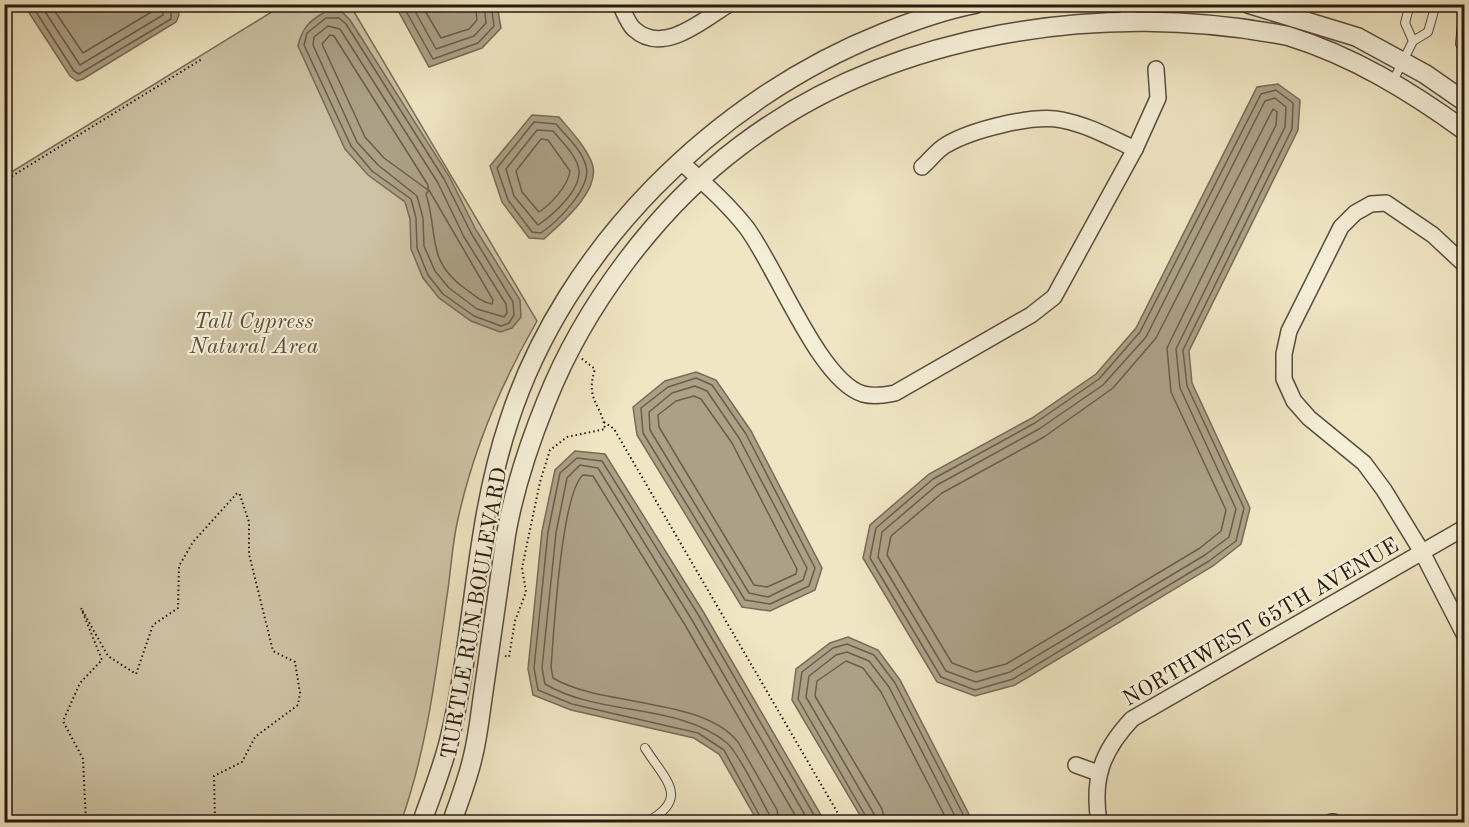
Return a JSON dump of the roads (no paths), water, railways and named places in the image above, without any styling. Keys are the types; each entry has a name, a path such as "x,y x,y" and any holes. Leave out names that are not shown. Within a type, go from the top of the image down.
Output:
{"street":[{"path":"620,4 634,29 652,39 674,37 729,4"},
{"name":"TURTLE RUN BOULEVARD","path":"422,822 449,742 464,662 483,528 493,477 509,420 551,327 587,268 631,211 681,162 728,122 779,86 822,60 906,24 975,4"},
{"path":"1249,4 1357,37 1404,62 1464,101"},
{"name":"TURTLE RUN BOULEVARD","path":"452,822 474,755 507,531 524,461 547,399 574,342 623,266 665,215 739,146 780,117 846,80 917,50 1025,22 1128,9 1216,19 1290,36 1348,58 1413,94 1464,130"},
{"path":"681,162 745,227 767,260 824,360 842,382 862,394 878,396 895,393 1031,315 1054,297 1135,148 1158,98 1156,69"},
{"path":"922,167 946,145 1002,124 1028,118 1060,119 1089,128 1135,148"},
{"path":"1464,264 1433,235 1386,203 1371,204 1355,213 1341,227 1289,331 1284,354 1284,379 1294,401 1310,418 1364,463 1422,552 1464,634"},
{"name":"NORTHWEST 65TH AVENUE","path":"1098,773 1109,748 1132,719 1464,528"},
{"path":"1076,765 1098,773 1095,799 1099,822"}],"lane":[{"path":"1410,4 1405,23 1413,41"},
{"path":"1392,83 1413,41 1428,32 1436,4"},
{"path":"1464,4 1460,44 1464,48"},
{"path":"645,748 671,788 673,798 662,819 647,822"}],"water":[{"path":"24,5 176,5 179,15 176,22 77,81 70,76"},
{"path":"395,5 497,5 501,28 482,48 429,67"},
{"path":"325,12 342,12 350,20 449,176 476,230 520,300 521,317 512,328 500,332 471,321 439,298 423,278 411,249 410,219 405,202 368,175 345,149 298,46 307,26"},
{"path":"1278,84 1300,100 1298,130 1189,351 1192,383 1250,508 1241,544 1213,566 1015,685 975,696 937,682 863,558 870,525 929,474 1032,418 1096,374 1136,328 1257,87"},
{"path":"532,115 559,117 586,151 594,173 586,195 544,239 529,238 502,202 490,166"},
{"path":"696,372 716,380 751,431 822,568 815,590 770,611 742,607 637,435 633,407 665,381"},
{"path":"575,451 605,454 704,613 825,822 758,822 719,754 694,738 571,710 533,695 528,669 542,531 555,470"},
{"path":"848,637 878,650 900,680 973,822 864,822 792,700 796,669 830,643"}],"park label":[{"name":"Tall Cypress Natural Area","path":"254,332"}]}
